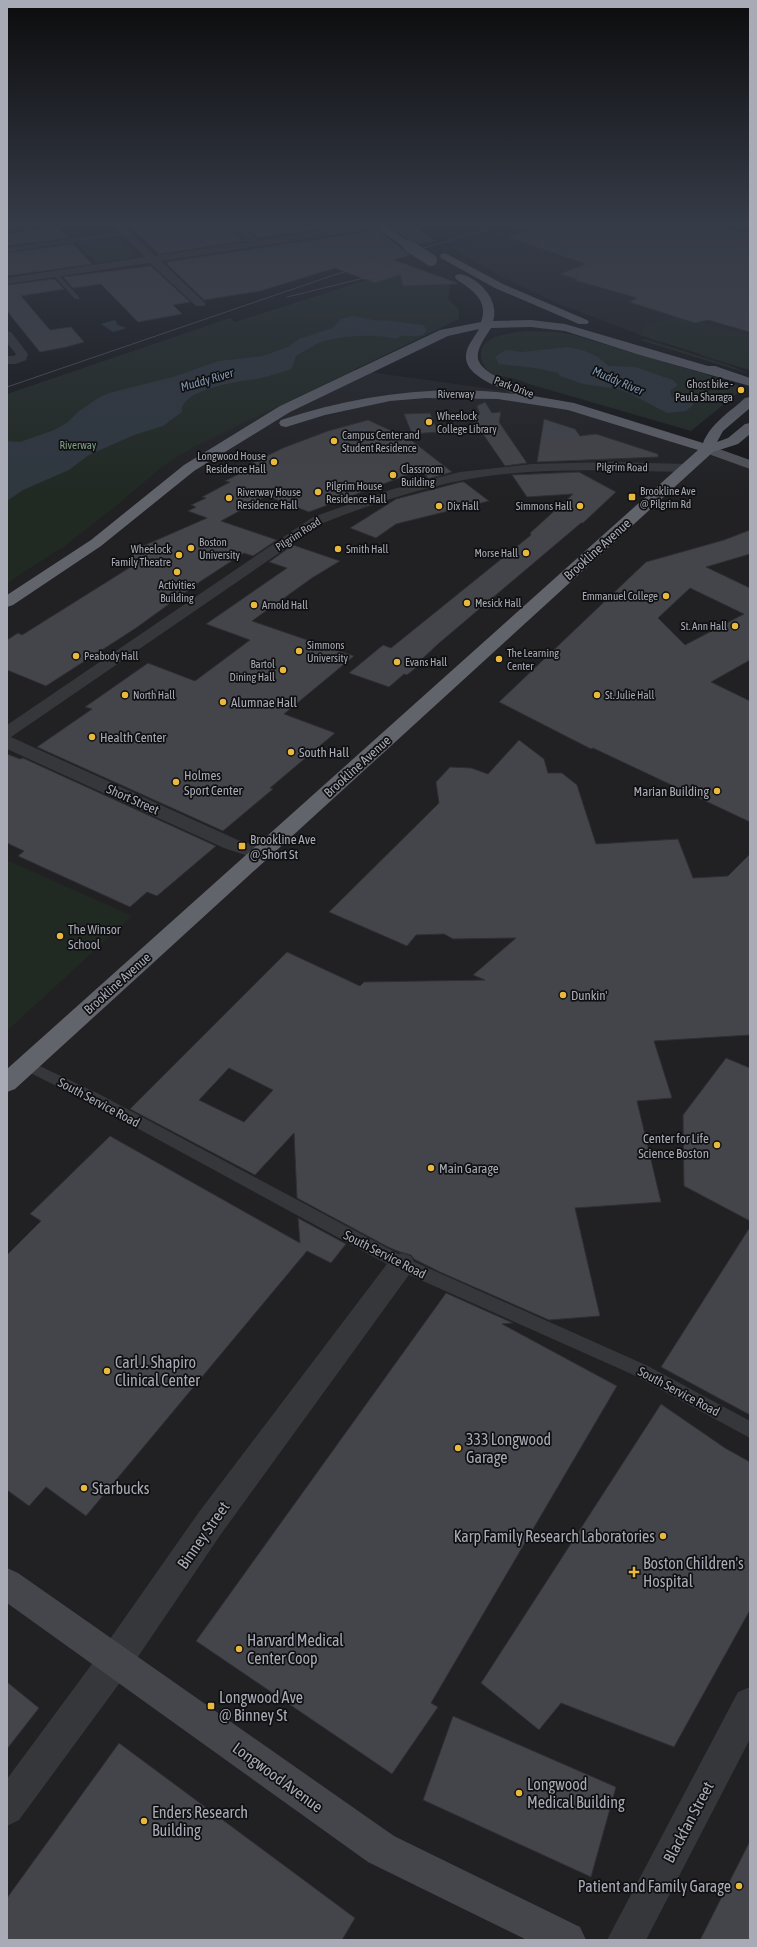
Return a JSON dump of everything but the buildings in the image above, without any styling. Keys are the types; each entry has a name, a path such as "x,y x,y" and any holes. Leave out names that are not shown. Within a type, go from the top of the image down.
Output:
{"highway":[{"name":"Park Drive","path":"489,315 486,325 472,354 474,362 479,370 491,379 505,385 570,406"},
{"path":"259,433 349,388 507,315"},
{"path":"565,315 601,330 750,382"},
{"name":"Riverway","path":"7,602 67,564 115,528 180,475 281,411 434,337 456,329 486,325 531,324 574,329 672,360 724,374"},
{"name":"Riverway","path":"208,456 259,433 330,408 362,401 407,395 443,394 484,394 570,406 708,449"},
{"name":"Brookline Avenue","path":"708,449 711,438 716,431 750,401"},
{"name":"Brookline Avenue","path":"7,1083 708,449 733,441 750,427"}],"main road":[{"path":"708,449 750,465"},
{"name":"Longwood Avenue","path":"7,1584 381,1849 567,1940"}],"street":[{"path":"7,335 22,354 22,357 10,362"},
{"name":"Pilgrim Road","path":"7,733 318,520 356,504 402,490 455,478 502,471 590,466 687,468"},
{"name":"Short Street","path":"7,742 223,840 260,854"},
{"name":"Binney Street","path":"7,1808 115,1661 210,1523 402,1264"},
{"name":"Blackfan Street","path":"626,1940 750,1704"}],"lane":[{"name":"South Service Road","path":"27,1065 94,1098 402,1264 642,1371 750,1430"}],"shaded area":[{"path":"588,315 750,315 750,370 705,357 683,347 659,342"},
{"path":"333,367 506,391 570,406 750,465 750,1940 7,1940 7,458"}],"green space":[{"name":"Riverway","path":"257,315 459,315 459,319 192,448 163,466 116,506 66,545 7,583 7,394 230,318 235,322"},
{"path":"682,316 750,336 750,370 640,335 646,325"},
{"path":"526,331 556,332 573,335 705,374 744,388 691,431 509,377 497,376 484,366 481,356 482,349 485,344 497,337"},
{"path":"645,339 728,365 750,374 640,340"},
{"path":"7,860 132,916 7,1031"}],"water":[{"path":"353,316 408,327 412,331 394,339 366,336 327,340 314,345 296,356 292,368 289,370 200,392 184,404 182,412 163,426 134,435 89,455 69,470 23,490 7,501 7,441 20,442 54,430 68,422 79,411 98,398 109,393 173,377 219,361 263,356 288,347 299,339 333,328 341,319"},
{"path":"115,320 118,325 127,328 113,332 101,324"},
{"path":"568,347 585,351 598,357 609,366 635,367 673,380 678,385 670,391 672,397 683,401 695,400 693,405 686,411 667,413 631,394 618,389 583,384 560,376 558,373 535,368 499,364 495,357 505,350 522,352"}],"waterway":[{"name":"Muddy River","path":"349,330 382,327 415,330"}],"tram line":[{"path":"7,387 218,315"}],"place":[{"name":"Ghost bike - Paula Sharaga","path":"741,390"},
{"name":"Wheelock College Library","path":"429,422"},
{"name":"Campus Center and Student Residence","path":"334,441"},
{"name":"Longwood House Residence Hall","path":"274,462"},
{"name":"Classroom Building","path":"393,475"},
{"name":"Pilgrim House Residence Hall","path":"318,492"},
{"name":"Brookline Ave @ Pilgrim Rd","path":"632,497"},
{"name":"Riverway House Residence Hall","path":"229,498"},
{"name":"Dix Hall","path":"439,506"},
{"name":"Simmons Hall","path":"580,506"},
{"name":"Boston University","path":"191,548"},
{"name":"Smith Hall","path":"338,549"},
{"name":"Morse Hall","path":"526,553"},
{"name":"Wheelock Family Theatre","path":"179,555"},
{"name":"Activities Building","path":"177,572"},
{"name":"Emmanuel College","path":"666,596"},
{"name":"Mesick Hall","path":"467,603"},
{"name":"Arnold Hall","path":"254,605"},
{"name":"St. Ann Hall","path":"735,626"},
{"name":"Simmons University","path":"299,651"},
{"name":"Peabody Hall","path":"76,656"},
{"name":"The Learning Center","path":"499,659"},
{"name":"Evans Hall","path":"397,662"},
{"name":"Bartol Dining Hall","path":"283,670"},
{"name":"North Hall","path":"125,695"},
{"name":"St. Julie Hall","path":"597,695"},
{"name":"Alumnae Hall","path":"223,702"},
{"name":"Health Center","path":"92,737"},
{"name":"South Hall","path":"291,752"},
{"name":"Holmes Sport Center","path":"176,782"},
{"name":"Marian Building","path":"717,791"},
{"name":"Brookline Ave @ Short St","path":"242,846"},
{"name":"The Winsor School","path":"60,936"},
{"name":"Dunkin'","path":"563,995"},
{"name":"Center for Life Science Boston","path":"717,1145"},
{"name":"Main Garage","path":"431,1168"},
{"name":"Carl J. Shapiro Clinical Center","path":"107,1371"},
{"name":"333 Longwood Garage","path":"458,1448"},
{"name":"Starbucks","path":"84,1488"},
{"name":"Karp Family Research Laboratories","path":"663,1536"},
{"name":"Boston Children's Hospital","path":"634,1572"},
{"name":"Harvard Medical Center Coop","path":"239,1649"},
{"name":"Longwood Ave @ Binney St","path":"211,1706"},
{"name":"Longwood Medical Building","path":"519,1793"},
{"name":"Enders Research Building","path":"144,1821"},
{"name":"Patient and Family Garage","path":"739,1886"}]}
